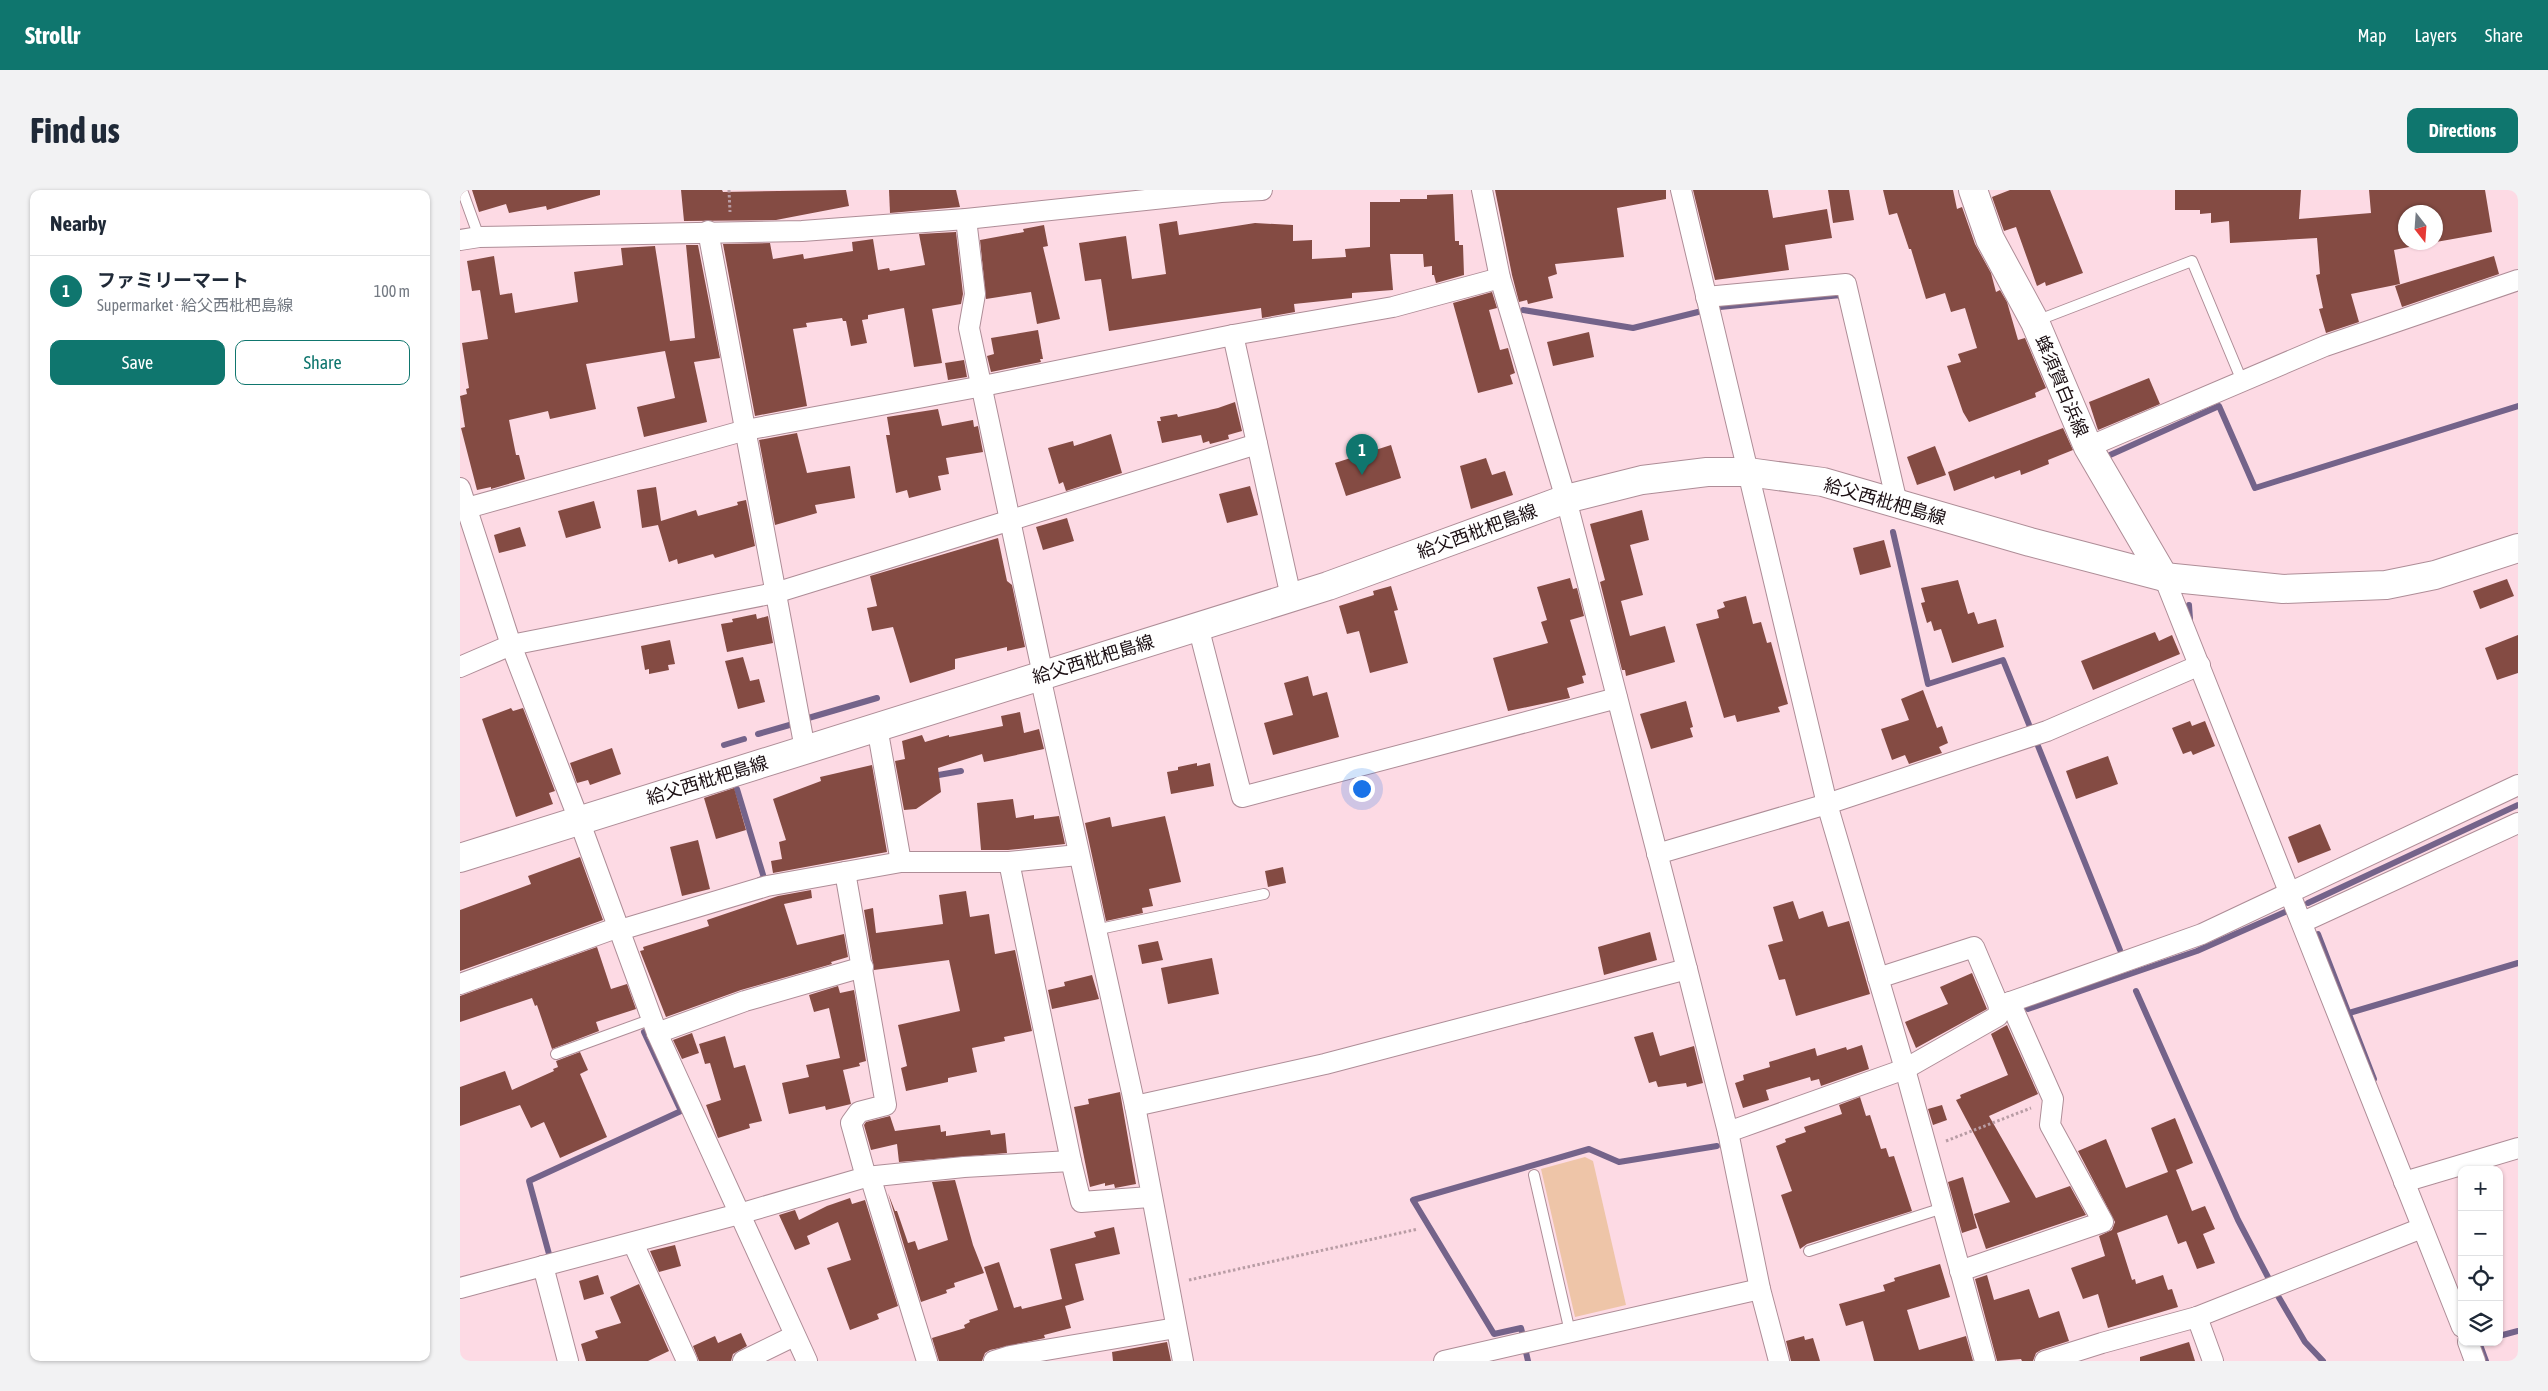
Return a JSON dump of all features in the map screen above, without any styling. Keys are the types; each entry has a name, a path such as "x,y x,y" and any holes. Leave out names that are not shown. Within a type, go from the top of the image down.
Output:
{"main road":[{"name":"蜂須賀白浜線","path":"1973,190 1990,239 2035,322 2088,447 2164,577"},
{"name":"給父西枇杷島線","path":"460,858 1328,586 1566,499 1642,480 1707,472 1748,472 1823,482 2030,542 2164,577 2283,589 2386,585 2435,574 2518,548"}],"street":[{"path":"470,238 708,231 802,231 966,219 1099,197 1262,190"},
{"path":"1482,190 1500,278 1566,499 1687,969 1728,1132 1760,1289 1778,1361"},
{"path":"1681,190 1828,804 1905,1069 1985,1361"},
{"path":"966,219 975,294 970,328 1078,855 1135,1106 1150,1197 1183,1361"},
{"path":"708,231 805,750"},
{"path":"462,509 746,430 983,386 1233,335 1393,307 1500,278"},
{"path":"2088,447 2325,346 2518,280"},
{"path":"1706,297 1846,284 1897,503"},
{"path":"1233,335 1291,597"},
{"path":"460,667 511,645 776,593 1257,444"},
{"path":"460,488 462,509 511,645 579,820 654,1026 807,1361"},
{"path":"2164,577 2303,922 2458,1317"},
{"path":"1198,626 1242,797 1617,698"},
{"path":"1657,854 1828,804 2047,732 2200,665"},
{"path":"878,726 901,862"},
{"path":"1728,1132 1905,1069 1998,1016 2005,1004 2202,934 2518,785"},
{"path":"2303,922 2518,823"},
{"path":"460,984 619,929 767,886 901,862 1009,862 1078,855"},
{"path":"1009,862 1081,1202 1150,1197"},
{"path":"845,872 886,1105 859,1112 851,1124 927,1361"},
{"path":"1878,978 1974,947 2053,1099 2050,1125 2103,1222 1960,1271"},
{"path":"654,1026 863,968"},
{"path":"1135,1106 1325,1064 1687,969"},
{"path":"2404,1182 2518,1148"},
{"path":"460,1288 739,1214 868,1176 964,1167 1071,1161"},
{"path":"2046,1361 2102,1343 2197,1317 2422,1228"},
{"path":"633,1243 687,1361"},
{"path":"543,1266 568,1361"},
{"path":"1444,1361 1760,1289"},
{"path":"2197,1317 2213,1361"},
{"path":"994,1361 1010,1356 1176,1328"},
{"path":"743,1361 794,1336"},
{"path":"2469,1346 2475,1361"}],"lane":[{"path":"462,190 470,238"},
{"path":"2035,322 2192,261 2242,381"},
{"path":"1095,930 1264,894"},
{"path":"556,1054 654,1026"},
{"path":"1534,1175 1570,1332"},
{"path":"1810,1251 1943,1208"}],"path":[{"path":"1927,1148 2053,1099"},
{"path":"1168,1284 1418,1229"}],"shaded area":[{"path":"1585,1157 1593,1161 1626,1305 1575,1317 1541,1169"}],"building":[{"path":"472,190 600,190 600,195 547,210 546,206 509,213 506,204 479,212"},
{"path":"681,190 722,190 723,192 846,190 849,206 776,220 684,221"},
{"path":"889,190 956,190 960,207 890,213"},
{"path":"1495,190 1666,190 1666,199 1617,208 1624,257 1555,264 1557,274 1548,277 1553,298 1528,304 1527,300 1519,302"},
{"path":"1693,190 1768,190 1773,218 1827,209 1832,238 1785,245 1789,270 1715,280"},
{"path":"1828,190 1849,190 1854,220 1833,223"},
{"path":"1883,190 1953,190 1957,209 1962,207 1975,244 1991,273 1996,292 2000,290 2007,302 2018,340 2025,338 2046,388 2035,393 2036,397 1969,422 1963,412 1947,366 1961,362 1958,354 1977,348 1965,308 1951,312 1945,293 1926,299 1911,249 1909,249 1897,213 1889,215"},
{"path":"2010,190 2050,190 2083,273 2046,286 2045,282 2037,286 2016,227 2004,231 1992,197"},
{"path":"2175,190 2301,190 2299,219 2371,213 2369,190 2485,190 2492,232 2443,241 2443,205 2398,205 2398,249 2394,250 2400,284 2351,294 2359,322 2326,333 2319,309 2323,308 2316,275 2320,274 2317,238 2230,243 2229,221 2211,223 2211,213 2200,214 2200,210 2175,210"},
{"path":"1453,194 1455,241 1459,241 1459,245 1463,245 1464,275 1436,283 1434,275 1432,275 1432,266 1424,267 1423,254 1390,254 1393,290 1352,293 1352,298 1294,304 1295,312 1262,318 1261,308 1109,331 1101,279 1085,281 1079,243 1126,236 1132,279 1166,274 1159,224 1177,221 1179,235 1255,223 1293,225 1293,241 1312,240 1312,259 1346,257 1345,249 1370,247 1370,202 1400,202 1400,199 1427,199 1427,195"},
{"path":"1044,225 1048,246 1043,247 1060,319 1037,324 1031,292 986,299 980,240 1024,232 1023,229"},
{"path":"956,232 963,294 961,304 932,309 942,363 914,367 904,308 868,315 868,319 862,320 867,343 851,346 846,321 843,321 842,318 806,323 807,327 793,329 807,406 755,416 723,244 770,243 773,259 803,254 804,259 853,251 852,242 873,239 878,270 889,268 890,271 925,265 919,234"},
{"path":"686,245 698,245 720,358 694,362 707,422 644,437 637,407 675,398 665,351 586,364 596,409 550,419 548,411 509,420 516,455 519,455 525,479 491,489 491,487 477,490 461,428 465,427 460,396 467,394 466,389 469,388 462,343 488,339 480,290 472,291 467,261 494,256 500,295 512,293 515,313 578,302 574,272 623,265 621,248 655,246 670,341 695,338"},
{"path":"2494,256 2499,274 2402,307 2395,286"},
{"path":"1492,292 1497,308 1489,310 1500,350 1508,348 1515,373 1510,375 1513,384 1478,393 1453,303"},
{"path":"1038,330 1043,359 1040,359 1041,362 991,372 987,356 994,354 991,338"},
{"path":"1589,332 1594,357 1553,366 1547,342"},
{"path":"964,360 967,377 948,380 945,363"},
{"path":"2149,378 2160,404 2098,430 2089,402"},
{"path":"1235,402 1242,431 1228,435 1229,439 1210,444 1209,441 1203,443 1201,435 1162,443 1157,421 1161,421 1160,417 1177,414 1178,417"},
{"path":"938,409 942,426 973,420 974,427 978,426 983,452 946,458 949,474 938,476 941,490 909,498 907,490 896,493 886,435 890,435 887,417"},
{"path":"2063,428 2073,450 2048,460 2049,464 2021,475 2020,470 1995,479 1994,476 1954,491 1948,472"},
{"path":"797,433 807,473 850,466 855,498 815,505 817,513 775,525 759,440"},
{"path":"1111,434 1122,473 1066,491 1063,482 1059,484 1048,448 1073,441 1074,446"},
{"path":"1391,445 1401,478 1346,496 1335,463"},
{"path":"1935,446 1946,475 1917,485 1907,457"},
{"path":"1486,458 1492,475 1505,471 1513,495 1471,509 1460,466"},
{"path":"1250,486 1258,515 1227,523 1219,494"},
{"path":"656,487 661,521 696,510 698,516 738,505 737,502 746,500 755,546 715,558 713,554 678,564 677,559 669,562 658,525 642,528 637,490"},
{"path":"594,501 601,528 566,538 558,511"},
{"path":"1642,510 1649,540 1630,545 1643,595 1621,601 1630,636 1665,626 1675,662 1626,676 1625,670 1622,670 1600,582 1605,580 1590,524"},
{"path":"1067,518 1074,541 1043,550 1036,527"},
{"path":"520,527 526,546 499,553 494,535"},
{"path":"998,538 1007,581 1012,585 1025,647 1007,651 1007,647 955,659 955,669 910,683 893,627 872,631 867,608 877,606 870,576"},
{"path":"1884,540 1891,567 1860,575 1853,548"},
{"path":"1570,578 1573,589 1577,588 1584,616 1570,620 1586,675 1582,676 1584,683 1567,688 1570,698 1508,711 1493,658 1548,643 1541,622 1547,620 1537,587"},
{"path":"2507,579 2514,596 2480,609 2473,591"},
{"path":"1958,580 1968,614 1974,612 1978,624 1996,619 2004,647 1952,663 1941,629 1934,631 1931,621 1927,623 1921,603 1925,602 1921,588"},
{"path":"1391,586 1398,610 1394,611 1408,663 1370,673 1359,631 1347,634 1339,606 1374,595 1373,591"},
{"path":"1746,596 1753,624 1761,622 1767,643 1771,642 1788,704 1778,707 1780,712 1737,722 1735,715 1724,718 1696,624 1719,618 1717,610 1725,607 1723,602"},
{"path":"756,614 757,619 768,616 773,643 727,652 721,624 733,622 732,619"},
{"path":"2155,632 2159,641 2172,635 2180,654 2093,690 2081,661"},
{"path":"2518,635 2518,673 2497,680 2485,648"},
{"path":"670,640 675,664 668,665 669,670 649,674 649,669 645,670 641,646"},
{"path":"743,657 750,681 759,679 765,702 738,709 725,661"},
{"path":"1308,676 1313,696 1327,692 1339,737 1273,755 1264,723 1293,715 1284,683"},
{"path":"1923,690 1937,728 1942,726 1948,743 1939,747 1942,753 1909,764 1905,755 1892,760 1881,729 1909,720 1901,699"},
{"path":"1686,701 1693,727 1690,728 1693,737 1651,749 1640,714"},
{"path":"511,708 513,711 523,708 555,791 549,793 553,804 516,817 482,719"},
{"path":"1020,712 1024,733 1039,729 1044,749 984,762 982,754 938,768 941,792 916,809 904,810 895,761 905,759 902,741 922,735 925,742 949,735 949,737 1003,726 1001,716"},
{"path":"2190,721 2192,726 2205,721 2215,746 2193,755 2191,751 2183,754 2172,728"},
{"path":"612,748 621,774 590,785 588,780 577,783 570,763"},
{"path":"2108,756 2118,784 2076,799 2066,771"},
{"path":"1197,763 1197,766 1210,763 1214,786 1171,794 1167,772 1178,770 1178,767"},
{"path":"872,765 887,852 773,873 771,861 782,859 779,842 786,840 773,799 821,781 820,777"},
{"path":"734,788 746,830 716,839 704,798"},
{"path":"1013,799 1016,818 1034,815 1034,819 1059,816 1065,844 1008,850 981,850 977,803"},
{"path":"1165,816 1181,882 1149,889 1153,906 1142,908 1143,913 1106,921 1085,823 1110,817 1112,827"},
{"path":"2320,824 2331,850 2298,863 2288,837"},
{"path":"698,840 710,889 682,896 670,847"},
{"path":"580,857 603,920 460,971 460,910 531,884 528,876"},
{"path":"1283,867 1286,883 1268,887 1265,871"},
{"path":"811,890 812,898 784,904 797,945 844,934 848,957 831,962 832,964 741,990 666,1017 640,951 644,950 643,947 709,926 707,920 778,896"},
{"path":"966,891 970,917 989,914 995,954 1015,950 1032,1031 1004,1037 1005,1041 972,1048 977,1072 948,1078 948,1082 906,1091 901,1068 907,1066 898,1025 960,1011 949,960 874,970 864,910 873,908 876,933 943,924 939,895"},
{"path":"1793,901 1799,919 1823,911 1828,927 1849,921 1870,994 1796,1016 1785,979 1779,980 1768,945 1783,941 1773,907"},
{"path":"1650,932 1657,960 1604,975 1598,947"},
{"path":"1158,941 1163,960 1142,964 1138,945"},
{"path":"597,947 611,989 627,984 636,1009 596,1022 599,1031 552,1049 537,1005 535,1006 532,998 460,1022 460,996"},
{"path":"1212,958 1219,994 1168,1004 1161,968"},
{"path":"1972,973 1987,1009 1916,1048 1905,1022 1948,1004 1940,987"},
{"path":"1092,975 1099,999 1052,1009 1048,990 1065,986 1064,982"},
{"path":"838,986 840,993 854,990 866,1061 859,1063 860,1066 843,1070 851,1104 826,1110 825,1106 789,1114 782,1083 809,1077 806,1065 840,1058 829,1008 814,1012 809,995"},
{"path":"2007,1025 2038,1094 1989,1116 2036,1198 2070,1186 2086,1215 1986,1249 1974,1214 2010,1202 1956,1100 1961,1098 1960,1095 2008,1075 1991,1034"},
{"path":"1653,1032 1660,1056 1694,1046 1703,1083 1687,1087 1686,1083 1658,1087 1656,1081 1649,1083 1634,1037"},
{"path":"692,1033 699,1053 682,1059 673,1040"},
{"path":"725,1036 734,1068 745,1065 762,1121 749,1124 750,1128 718,1138 706,1105 721,1100 710,1063 705,1064 699,1044"},
{"path":"1862,1045 1869,1069 1821,1086 1819,1079 1811,1081 1810,1077 1766,1090 1769,1100 1743,1108 1735,1083 1744,1080 1743,1075 1770,1067 1769,1062 1815,1048 1817,1056 1846,1047 1847,1050"},
{"path":"580,1052 588,1070 580,1074 607,1137 560,1158 544,1122 531,1128 520,1105 460,1126 460,1087 505,1071 512,1090 554,1071 553,1069 558,1067 556,1061"},
{"path":"1120,1092 1136,1184 1115,1188 1114,1184 1105,1186 1105,1183 1090,1187 1074,1107 1089,1104 1088,1099"},
{"path":"1860,1097 1866,1116 1870,1115 1881,1149 1886,1148 1889,1157 1894,1156 1912,1211 1807,1244 1800,1249 1781,1195 1792,1191 1776,1146 1786,1142 1785,1139 1806,1132 1804,1127 1842,1114 1839,1105"},
{"path":"1942,1105 1947,1120 1933,1125 1928,1109"},
{"path":"890,1116 895,1131 940,1125 941,1132 946,1131 946,1136 990,1130 991,1135 1005,1133 1007,1153 899,1162 897,1144 871,1150 864,1125 866,1122"},
{"path":"2175,1118 2193,1163 2176,1170 2192,1211 2205,1206 2215,1229 2203,1234 2215,1263 2197,1269 2186,1241 2178,1244 2167,1215 2117,1233 2132,1280 2135,1279 2136,1284 2163,1275 2168,1290 2172,1289 2178,1307 2108,1328 2098,1294 2083,1299 2071,1268 2105,1256 2099,1236 2112,1230 2115,1222 2078,1151 2106,1139 2126,1188 2168,1172 2151,1128"},
{"path":"1963,1177 1977,1228 1962,1233 1948,1182"},
{"path":"955,1180 973,1245 984,1273 954,1283 955,1287 946,1290 947,1293 921,1302 888,1193 895,1211 897,1211 908,1243 915,1241 918,1250 948,1240 932,1182"},
{"path":"850,1198 852,1204 865,1200 898,1306 877,1314 879,1319 850,1330 827,1268 851,1260 838,1222 807,1236 810,1244 795,1250 779,1215 795,1210 799,1220 827,1206"},
{"path":"1114,1227 1120,1254 1075,1264 1084,1300 1065,1306 1071,1328 1044,1335 1045,1338 990,1350 985,1353 982,1361 939,1361 932,1338 965,1328 964,1325 970,1322 969,1320 998,1310 984,1267 999,1262 1014,1308 1021,1306 1022,1309 1062,1299 1050,1249 1096,1237 1094,1232"},
{"path":"675,1245 681,1266 659,1272 650,1251"},
{"path":"1940,1264 1950,1297 1907,1310 1919,1350 1966,1336 1973,1361 1874,1361 1863,1321 1846,1326 1839,1304 1885,1291 1883,1285 1895,1281 1894,1278"},
{"path":"598,1275 604,1294 584,1300 579,1281"},
{"path":"1987,1275 1994,1300 2029,1289 2039,1318 2059,1311 2069,1341 2041,1350 2036,1353 2033,1361 2022,1361 2021,1359 1997,1361 1975,1279"},
{"path":"639,1284 669,1351 648,1361 586,1361 581,1344 598,1338 595,1331 621,1323 610,1297"},
{"path":"741,1333 747,1346 733,1354 731,1361 699,1361 693,1346 715,1336 718,1343"},
{"path":"1804,1336 1805,1340 1813,1338 1820,1361 1791,1361 1786,1341"},
{"path":"1167,1342 1171,1361 1113,1361 1112,1352"},
{"path":"2189,1342 2195,1361 2140,1361 2140,1357"}],"waterway":[{"path":"1720,307 1841,295 1842,301"},
{"path":"1523,310 1633,328 1698,312"},
{"path":"2110,455 2219,406 2255,488 2518,406"},
{"path":"1893,532 1928,684 2003,660 2030,727"},
{"path":"2189,605 2190,619"},
{"path":"805,715 805,719 877,698"},
{"path":"758,734 793,724"},
{"path":"724,745 744,739"},
{"path":"2038,746 2120,950"},
{"path":"933,776 961,771"},
{"path":"737,789 764,878 759,880"},
{"path":"2308,903 2518,805"},
{"path":"2028,1009 2197,951 2285,912"},
{"path":"2318,934 2374,1079"},
{"path":"2349,1013 2518,963"},
{"path":"2136,991 2238,1220 2269,1279"},
{"path":"549,1254 529,1181 681,1111 644,1032"},
{"path":"1522,1332 1521,1328 1494,1334 1413,1200 1589,1149 1619,1162 1717,1146"},
{"path":"2278,1296 2305,1342 2323,1361"},
{"path":"2503,1335 2518,1331"},
{"path":"2480,1346 2486,1361"},
{"path":"1525,1348 1528,1361"}],"place":[{"name":"ファミリーマート","path":"1362,475"}]}
